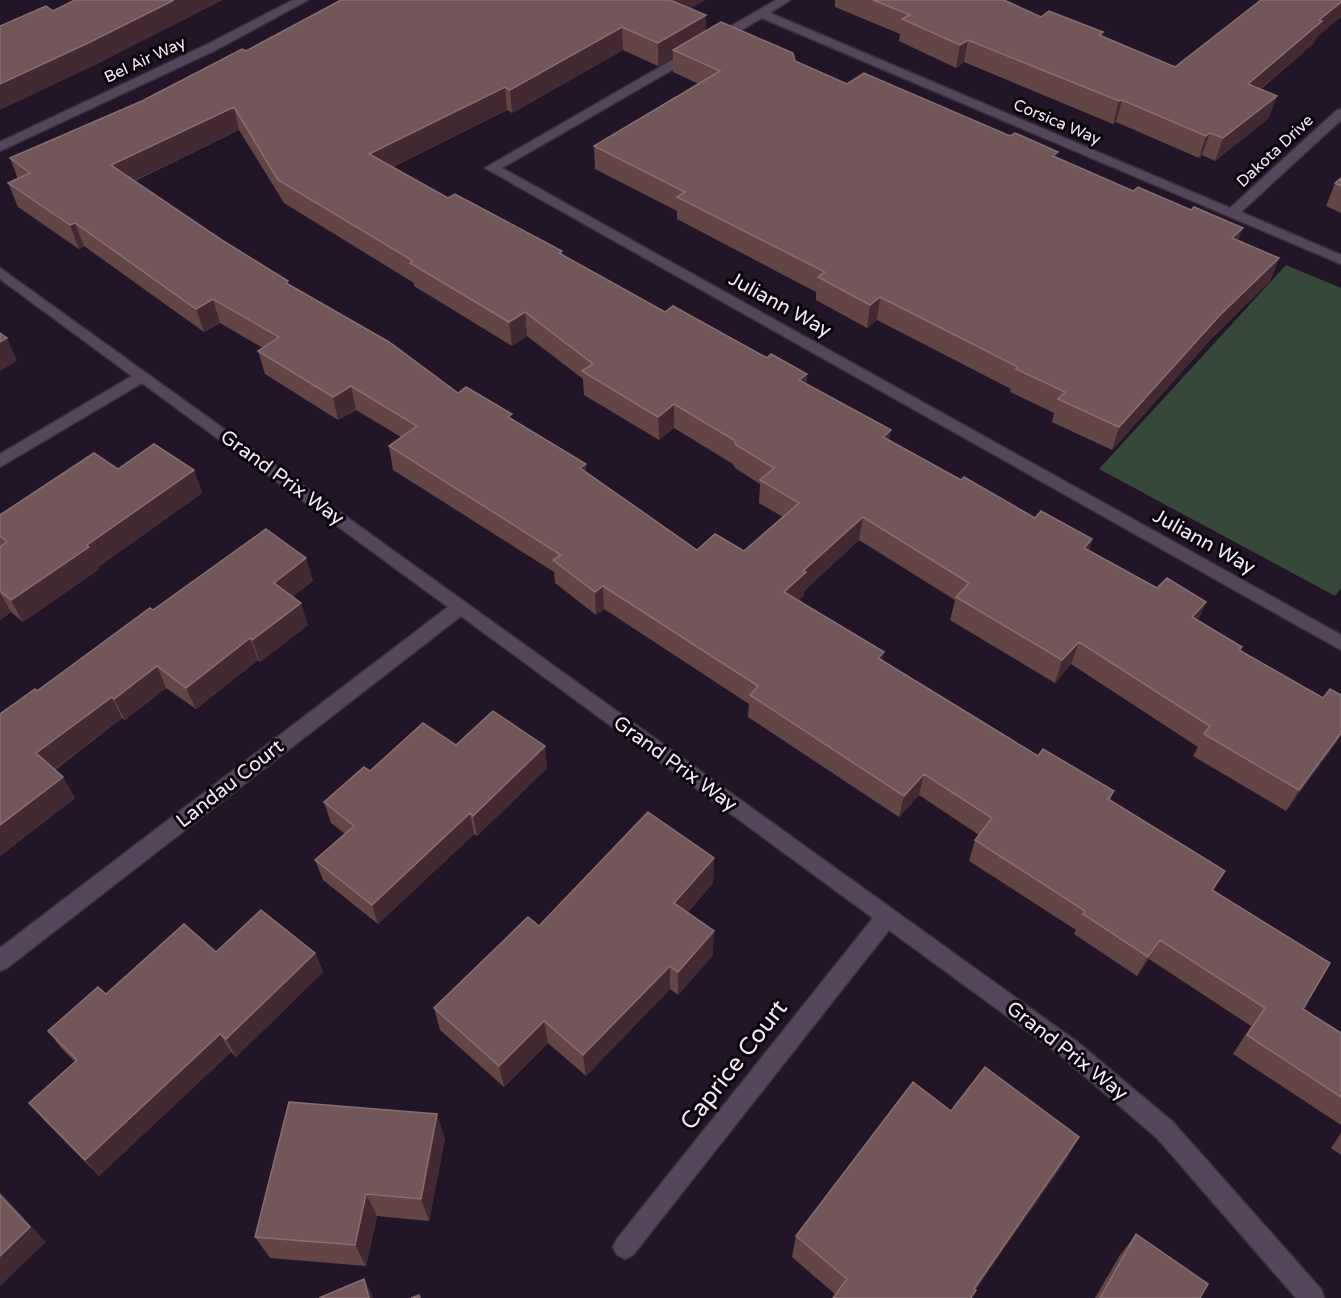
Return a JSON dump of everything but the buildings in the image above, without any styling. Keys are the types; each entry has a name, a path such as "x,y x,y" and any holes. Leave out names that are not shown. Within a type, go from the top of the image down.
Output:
{"street":[{"name":"Bel Air Way","path":"0,147 210,48 302,0"},
{"name":"Juliann Way","path":"784,0 492,168 1341,643"},
{"name":"Corsica Way","path":"761,13 1341,260"},
{"name":"Dakota Drive","path":"1231,214 1341,113"},
{"name":"Grand Prix Way","path":"0,272 1068,1048 1165,1130 1312,1298"},
{"path":"0,461 143,376"},
{"name":"Landau Court","path":"0,961 460,607"},
{"name":"Caprice Court","path":"625,1247 886,917"}],"green space":[{"path":"1286,265 1341,288 1341,588 1335,596 1099,469"}]}
